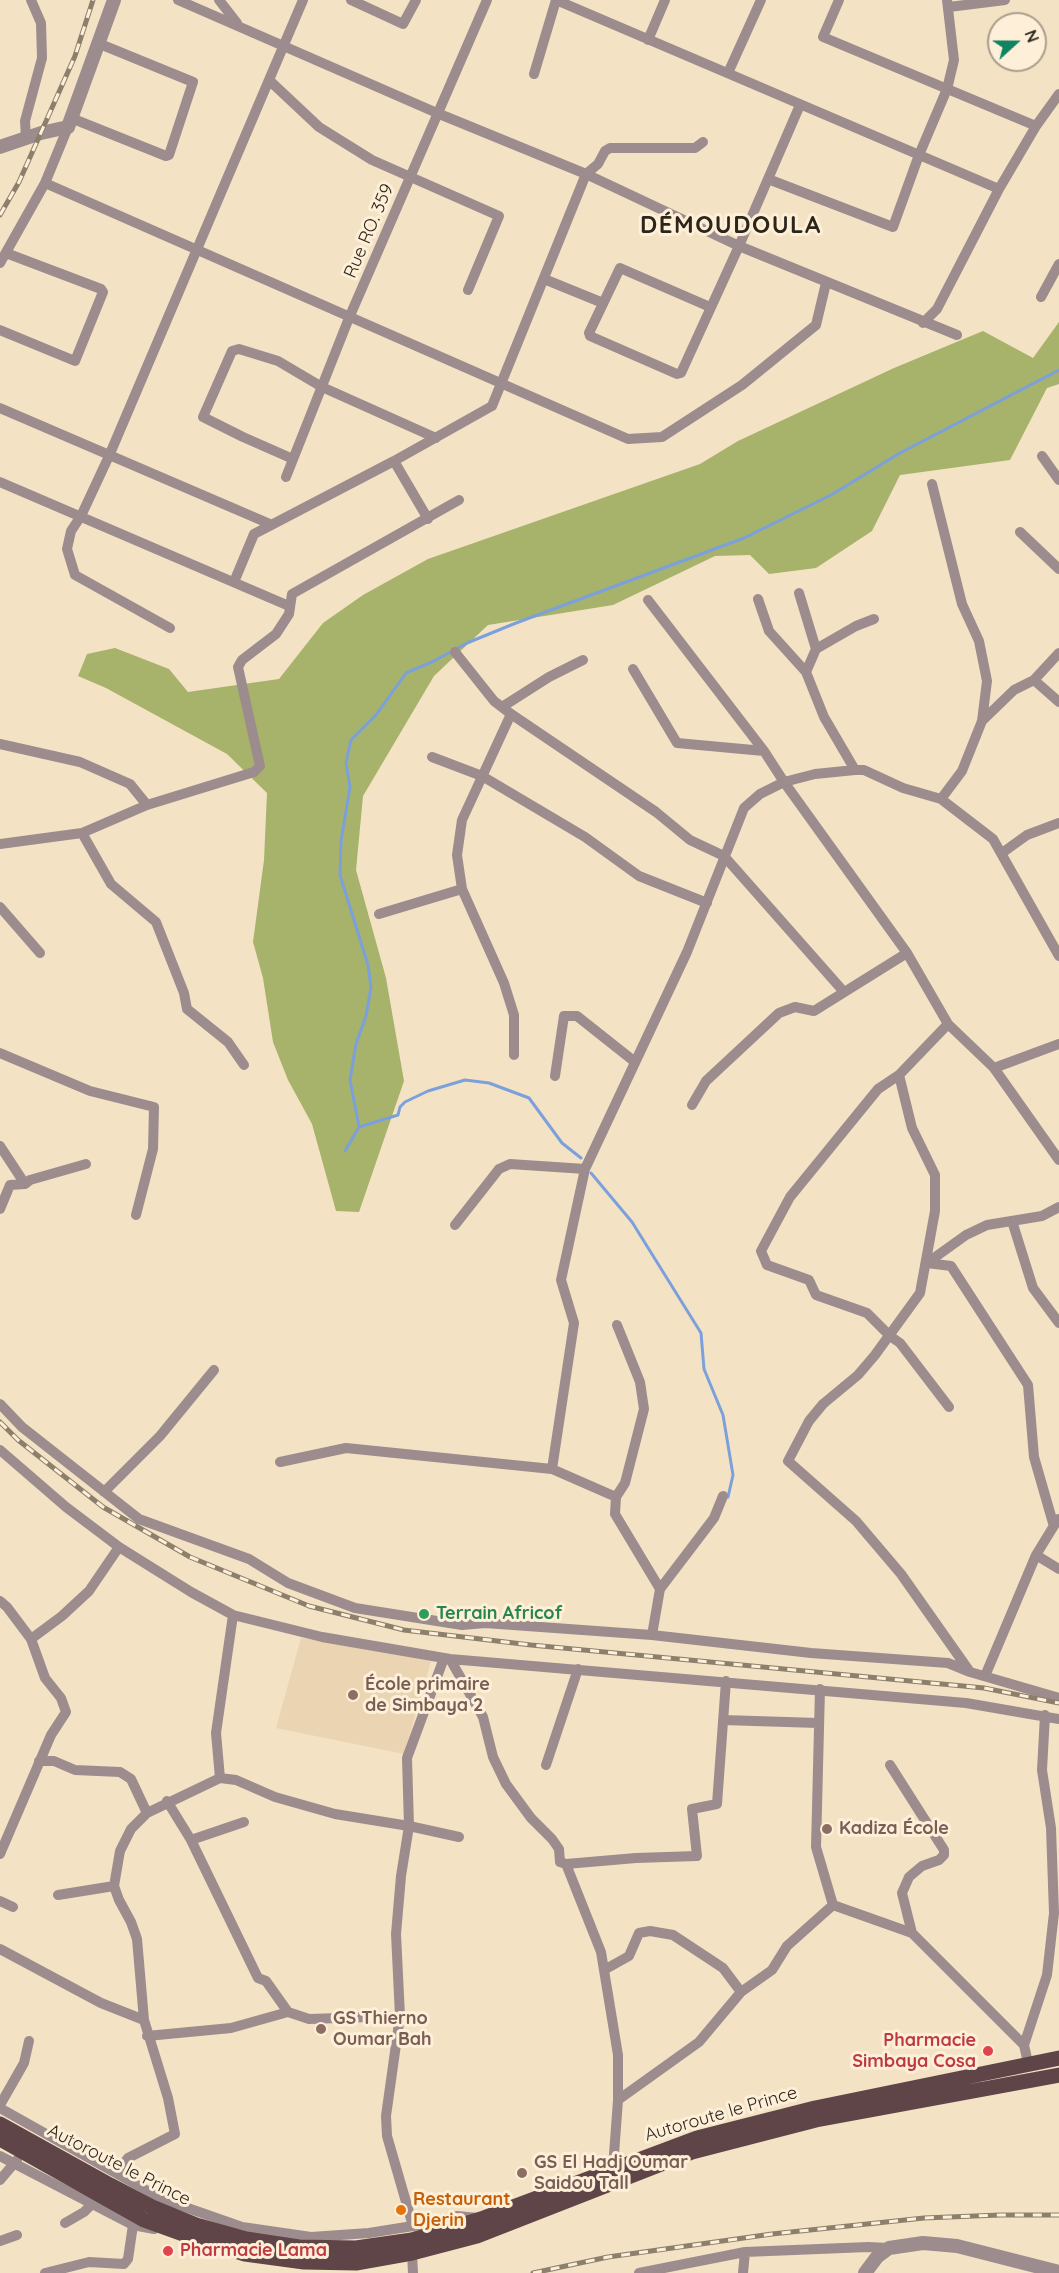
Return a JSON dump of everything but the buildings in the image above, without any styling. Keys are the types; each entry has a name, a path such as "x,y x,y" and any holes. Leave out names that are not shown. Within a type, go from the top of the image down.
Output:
{"main road":[{"name":"Autoroute le Prince","path":"0,2124 152,2206 196,2225 246,2239 299,2247 356,2248 412,2240 481,2219 697,2138 804,2110 1059,2058"},
{"name":"Autoroute le Prince","path":"0,2139 144,2220 245,2254 304,2267 356,2263 412,2253 477,2236 692,2152 816,2120 1059,2075"}],"street":[{"path":"26,138 25,121 42,58 41,23 31,0"},
{"path":"0,330 75,361 103,292 101,289 3,258 45,183 100,44 114,0"},
{"path":"178,0 437,113 586,174 739,246 957,335"},
{"path":"219,0 239,26"},
{"path":"170,628 75,574 67,549 71,531 81,516 109,456 285,47 303,0"},
{"path":"351,0 403,24 416,0"},
{"name":"Rue RO. 359","path":"286,477 349,318 487,0"},
{"path":"534,74 556,0 576,4 648,40 999,189"},
{"path":"648,40 665,0"},
{"path":"728,73 761,0"},
{"path":"839,0 823,38 1036,126"},
{"path":"768,179 893,227 919,155 947,90 954,60 948,3 1005,0"},
{"path":"0,147 69,122 166,156 169,155 193,82 100,44"},
{"path":"270,81 319,127 372,160 499,216 468,290"},
{"path":"923,323 937,309 999,189 1036,126 1059,94"},
{"path":"710,307 621,268 618,269 589,331 590,336 677,374 681,373 800,105"},
{"path":"234,582 254,534 394,461 492,406 586,174 598,164 605,151 610,148 695,148 704,142"},
{"path":"45,183 628,439 662,437 742,385 816,325 826,283"},
{"path":"1041,297 1059,264"},
{"path":"544,279 603,303"},
{"path":"293,459 243,438 203,417 229,354 235,350 239,349 278,361 322,387 436,438"},
{"path":"0,408 270,524"},
{"path":"1042,456 1059,480"},
{"path":"394,461 428,519"},
{"path":"0,482 290,606"},
{"path":"932,484 962,604 979,641 987,681 982,721 962,771 941,800"},
{"path":"0,844 82,833 147,805 254,772 260,765 238,667 242,660 276,634 289,614 292,594 459,500"},
{"path":"1020,532 1059,569"},
{"path":"798,593 816,649"},
{"path":"758,599 769,631 806,672 824,717 855,770"},
{"path":"648,600 764,751 906,953 948,1024 994,1068 1059,1160"},
{"path":"806,672 816,649 856,626 874,619"},
{"path":"455,652 494,701 511,714 656,812 690,840 724,856 844,992"},
{"path":"982,721 1014,690 1035,680 1059,653"},
{"path":"502,707 549,677 583,660"},
{"path":"633,669 677,744 764,751"},
{"path":"1035,680 1059,702"},
{"path":"511,714 462,820 457,855 462,889 504,983 514,1015 514,1055"},
{"path":"0,744 80,762 130,784 147,805"},
{"path":"432,757 482,776 585,837 639,876 707,903"},
{"path":"552,1468 574,1323 561,1280 585,1169 687,952 744,808 760,794 784,782 815,774 855,770 864,770 903,788 941,800 993,839 1059,956"},
{"path":"1002,853 1027,834 1059,823"},
{"path":"82,833 111,884 156,921 184,993 187,1009 228,1042 244,1065"},
{"path":"379,914 462,889"},
{"path":"0,907 40,953"},
{"path":"692,1105 706,1081 779,1013 795,1007 814,1011 906,953"},
{"path":"555,1076 564,1016 577,1016 635,1062"},
{"path":"948,1024 899,1075 878,1089 790,1197 761,1251 767,1265 809,1280 816,1295 867,1313 900,1343 949,1407"},
{"path":"994,1068 1059,1044"},
{"path":"0,1053 90,1091 154,1107 153,1149 136,1215"},
{"path":"899,1075 912,1128 935,1176 935,1211 920,1293 890,1336 858,1375 823,1404 809,1422 789,1461 856,1521 901,1574 970,1672"},
{"path":"0,1146 25,1184"},
{"path":"0,1209 10,1185 25,1184 30,1180 86,1164"},
{"path":"455,1225 499,1169 510,1164 585,1169"},
{"path":"927,1263 966,1235 987,1225 1042,1216 1059,1207"},
{"path":"1012,1221 1033,1288 1059,1323"},
{"path":"927,1263 951,1266 1028,1385 1034,1457 1056,1520 1036,1555 985,1676"},
{"path":"617,1325 640,1382 644,1409 626,1483 616,1497 615,1514 660,1589"},
{"path":"104,1491 160,1436 214,1370"},
{"path":"0,1404 22,1427 139,1520 249,1559 288,1583 355,1608 462,1625 485,1623 652,1635 811,1653 948,1663 970,1672 1059,1698"},
{"path":"280,1462 346,1448 552,1468 616,1497"},
{"path":"0,1450 66,1507 119,1547 234,1616 322,1637 447,1659 966,1703 1059,1719"},
{"path":"652,1635 660,1589 714,1518 723,1496"},
{"path":"31,1639 62,1616 89,1591 119,1547"},
{"path":"1036,1555 1059,1569"},
{"path":"0,1601 31,1639 45,1677 61,1698 66,1712 51,1735 0,1854"},
{"path":"219,1778 216,1733 234,1616"},
{"path":"413,2226 387,2136 386,2116 400,2016 396,1934 401,1876 409,1826 407,1758 447,1659"},
{"path":"447,1659 483,1717 493,1757 506,1784 531,1818 552,1839 559,1849 560,1862 566,1864 697,1856 692,1809 717,1804 726,1681"},
{"path":"546,1765 578,1669"},
{"path":"820,1689 816,1847 832,1905"},
{"path":"1028,2063 1024,2045 1047,1975 1054,1913 1051,1828 1042,1770 1045,1715"},
{"path":"723,1720 818,1723"},
{"path":"39,1761 54,1761 75,1770 120,1772 131,1779 147,1812"},
{"path":"890,1765 944,1850 944,1855 939,1860 922,1866 909,1877 902,1893 912,1933"},
{"path":"117,2172 128,2158 175,2134 168,2098 147,2036 136,1939 131,1922 114,1886 120,1851 131,1829 147,1812 219,1778 236,1780 275,1797 335,1815 409,1826 459,1837"},
{"path":"167,1801 191,1840 258,1978 266,1981 288,2012"},
{"path":"191,1840 244,1822"},
{"path":"566,1864 601,1952 618,2055 618,2100 613,2168"},
{"path":"58,1895 114,1886"},
{"path":"0,1901 13,1907"},
{"path":"832,1905 912,1933 1024,2045"},
{"path":"618,2100 699,2042 741,1992 772,1970 787,1946 832,1905"},
{"path":"604,1970 629,1956 639,1933 650,1931 673,1935 723,1968 741,1992"},
{"path":"0,1949 101,2003 144,2020"},
{"path":"147,2036 231,2028 288,2012 309,2019 400,2016"},
{"path":"29,2041 24,2063 0,2106 162,2199 242,2226 311,2237 369,2233 457,2216 481,2219"},
{"path":"0,2180 14,2165 22,2151"},
{"path":"0,2157 133,2225 194,2238"},
{"path":"65,2223 84,2212 92,2204"},
{"path":"45,2273 90,2262 124,2265 128,2259 133,2225"},
{"path":"0,2241 17,2235"},
{"path":"639,2273 745,2252 889,2248 923,2243 957,2246 1055,2272"},
{"path":"865,2273 877,2257 889,2248"},
{"path":"743,2273 745,2252"},
{"path":"412,2253 413,2273"}],"shaded area":[{"name":"École primaire de Simbaya 2","path":"301,1638 351,1645 431,1661 404,1754 276,1728"}],"green space":[{"path":"1059,322 1059,384 1047,388 1010,460 900,475 872,531 816,568 769,574 750,555 715,556 613,605 488,625 434,676 363,796 356,870 386,978 404,1081 359,1212 336,1211 312,1124 288,1080 273,1042 263,978 253,942 264,860 267,793 227,754 106,688 78,676 87,654 115,648 169,669 188,692 279,679 323,623 363,595 428,559 700,464 738,441 894,368 983,331 1033,358"}],"waterway":[{"path":"345,1151 359,1127 350,1080 356,1044 366,1016 371,987 368,965 340,875 341,841 350,787 346,763 351,740 376,715 406,673 467,643 516,623 744,538 831,495 900,453 1059,370"},
{"path":"359,1127 398,1115 400,1107 405,1102 428,1091 465,1080 489,1083 529,1098 562,1143 581,1158"},
{"path":"591,1173 632,1222 701,1333 704,1369 723,1415 733,1475 728,1497"}],"railway":[{"path":"0,215 19,182 75,56 93,0"},
{"path":"0,1422 18,1440 103,1507 190,1557 309,1606 404,1630 531,1645 984,1688 1059,1703"},
{"path":"533,2273 608,2257 772,2234 924,2218 1059,2215"}],"place":[{"name":"Terrain Africof","path":"424,1614"},
{"name":"École primaire de Simbaya 2","path":"353,1695"},
{"name":"Kadiza École","path":"827,1829"},
{"name":"GS Thierno Oumar Bah","path":"321,2029"},
{"name":"Pharmacie Simbaya Cosa","path":"988,2051"},
{"name":"GS El Hadj Oumar Saidou Tall","path":"522,2173"},
{"name":"Restaurant Djerin","path":"401,2210"},
{"name":"Pharmacie Lama","path":"168,2251"}],"district":[{"name":"DÉMOUDOULA","path":"731,226"}]}
